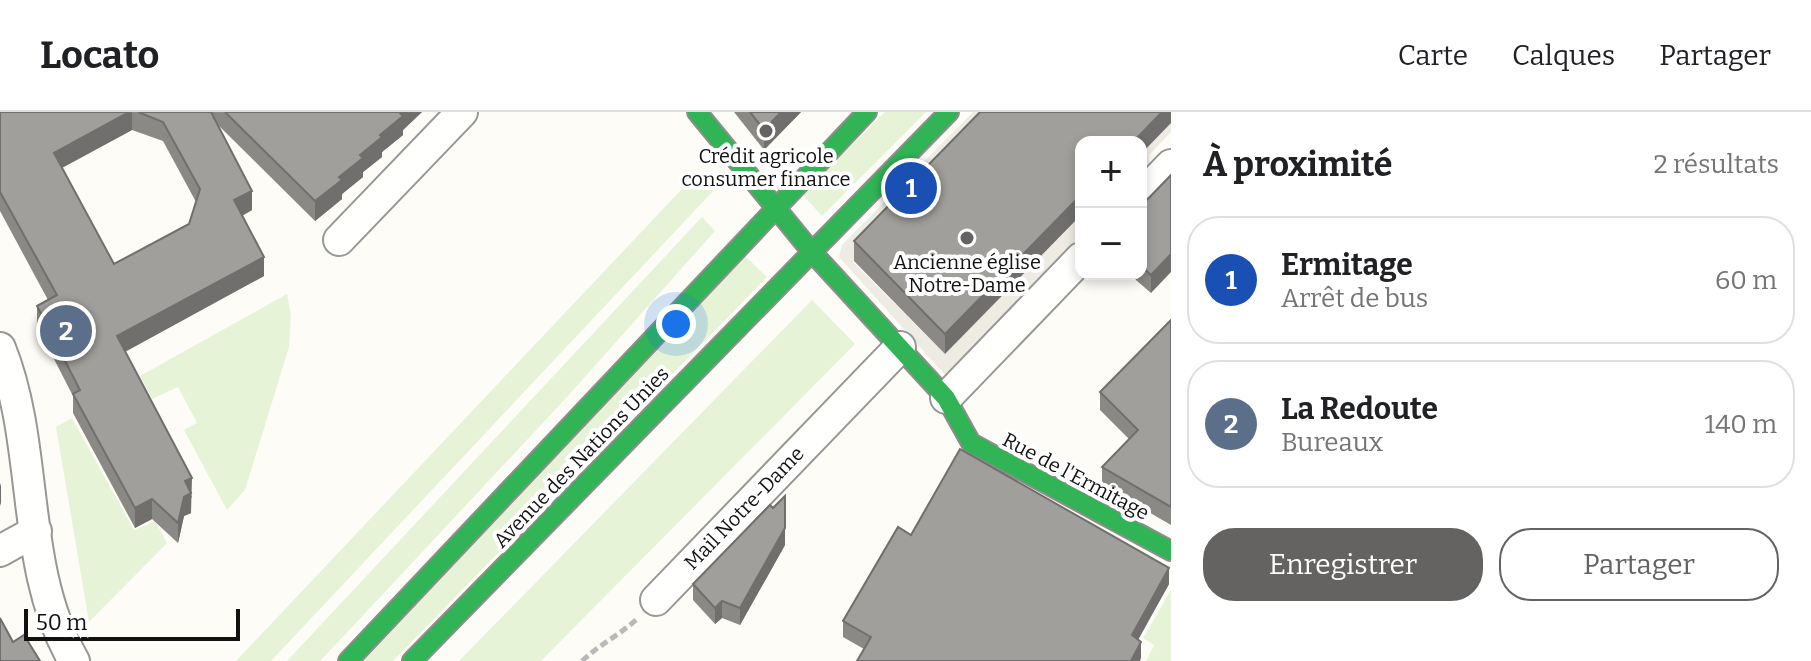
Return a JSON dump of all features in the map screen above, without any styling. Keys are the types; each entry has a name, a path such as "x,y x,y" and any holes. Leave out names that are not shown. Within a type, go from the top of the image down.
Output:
{"main road":[{"name":"Rue de l'Ermitage","path":"697,112 811,251 946,398 977,448 1171,551"},
{"name":"Avenue des Nations Unies","path":"348,661 773,207 867,112"},
{"name":"Avenue des Nations Unies","path":"412,661 949,112"}],"street":[{"path":"339,240 462,112"},
{"path":"1147,190 1171,165"},
{"path":"946,398 1075,264"},
{"name":"Mail Notre-Dame","path":"656,600 900,347"},
{"path":"0,348 14,396 52,609 74,661"},
{"path":"0,551 36,531"}],"path":[{"path":"582,661 597,647 616,639 656,600"}],"green space":[{"path":"885,112 926,112 822,216 802,194"},
{"path":"698,172 715,189 271,661 236,661"},
{"path":"702,217 715,231 567,397 355,624 320,661 287,661"},
{"path":"744,255 767,277 393,661 364,661"},
{"path":"287,294 291,315 289,347 245,490 227,510 184,430 197,423 178,387 152,399 140,376"},
{"path":"812,300 855,344 541,661 459,661"},
{"path":"72,418 134,530 155,521 167,543 89,622 56,427"},
{"path":"1171,590 1171,661 1146,661 1154,645 1143,638"}],"shaded area":[{"path":"973,112 1001,112 853,262 945,354 1075,221 1075,244 946,376 839,257 842,245"},
{"path":"1171,123 1171,132 1149,155 1147,171 1147,148"}],"building":[{"path":"0,112 129,112 54,153 114,264 189,224 200,189 163,122 138,112 211,112 252,191 234,200 264,257 117,336 192,478 185,481 191,493 184,497 178,523 152,499 135,508 73,394 80,390 37,306 57,295 0,192"},
{"path":"225,112 402,112 403,116 360,155 363,158 339,177 342,180 315,201"},
{"path":"750,112 781,112 764,130"},
{"name":"Ancienne église Notre-Dame","path":"980,112 1162,112 1139,136 1075,136 1075,201 945,334 854,241"},
{"path":"1171,175 1171,254 1151,275 1147,271 1147,200"},
{"path":"1171,320 1171,507 1102,467 1138,430 1100,392"},
{"path":"960,449 1169,568 1132,635 1141,642 1131,661 857,661 871,637 843,621 898,527 911,535"},
{"path":"785,496 785,528 740,608 722,601 715,608 693,584 770,505 773,508"},
{"path":"0,618 13,642 24,635 40,661 0,661"}],"traffic: fast":[{"path":"697,112 811,251 946,398 971,443 1171,551"},
{"path":"348,661 867,112"},
{"path":"412,661 949,112"}],"place":[{"name":"Crédit agricole consumer finance","path":"766,131"},
{"name":"Ermitage","path":"911,188"},
{"name":"Ancienne église Notre-Dame","path":"967,238"},
{"name":"La Redoute","path":"66,331"}]}
